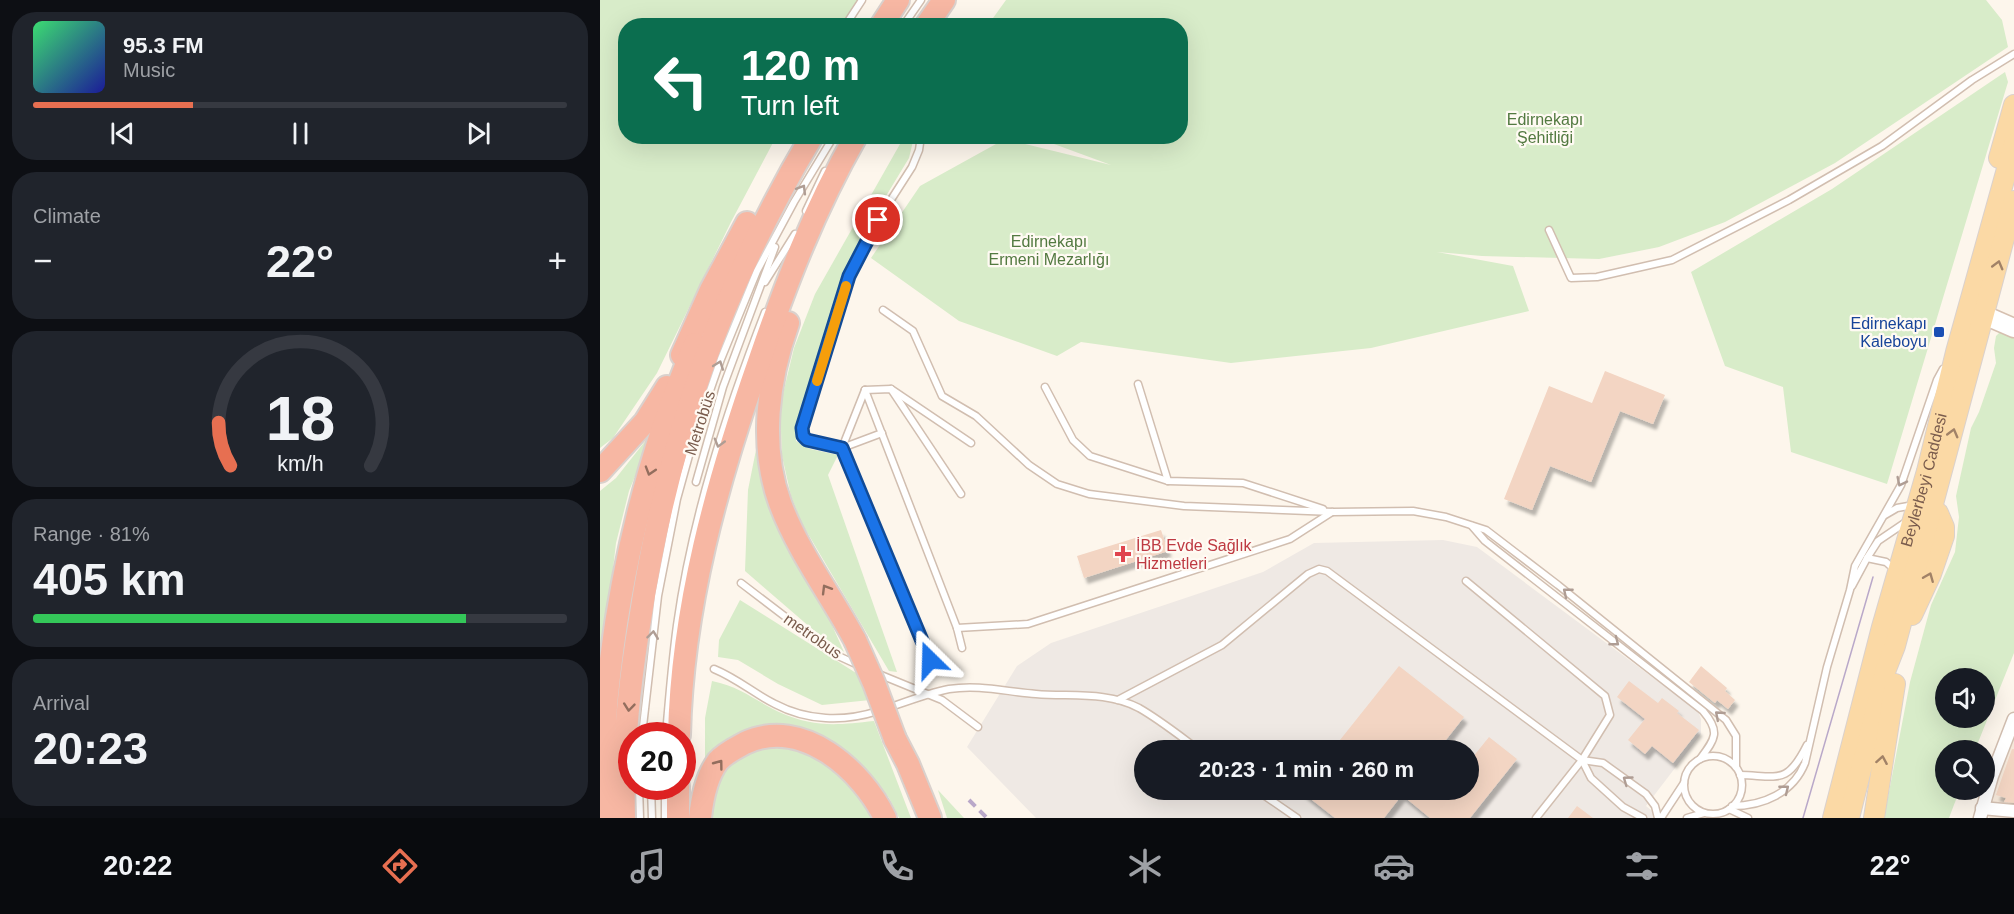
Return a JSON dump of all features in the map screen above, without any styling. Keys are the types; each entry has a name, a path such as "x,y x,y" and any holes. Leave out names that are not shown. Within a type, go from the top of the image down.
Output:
{"highway":[{"path":"886,18 898,0"},
{"path":"932,18 944,0"},
{"path":"600,471 645,422 656,405 667,387 711,290 761,198 778,170 800,144"},
{"path":"624,818 626,736 636,642 654,534 673,456 718,321 758,234 806,144"},
{"path":"680,722 681,686 688,633 722,473 785,286 832,169 850,144"},
{"path":"832,169 821,226 775,366 771,386 769,440 779,501 798,542 855,640 930,818"},
{"path":"603,818 608,686 618,612 640,503 679,383 738,240"},
{"path":"700,818 702,799 718,761 742,745 771,736 791,737 812,744 830,754 867,787 878,802 885,818"},
{"path":"895,739 901,763 921,818"},
{"path":"678,800 678,818"}],"main road":[{"path":"1977,274 1975,246 2014,105"},
{"name":"Beylerbeyi Caddesi","path":"1921,510 1956,352 2014,144"},
{"name":"Beylerbeyi Caddesi","path":"1833,818 1897,572 1921,510 1984,315 2013,209"},
{"path":"1849,818 1886,669 1900,626 1909,620 1917,607 1944,536 1938,513 1921,510"},
{"path":"1874,818 1894,685 1895,646"},
{"path":"1822,818 1842,758 1856,731"}],"street":[{"path":"1984,315 2014,328"},
{"path":"2014,719 1992,776 1981,813 2014,811"}],"lane":[{"path":"850,18 862,0"},
{"path":"909,18 921,0"},
{"path":"1549,230 1571,278 1597,277 1672,260 1789,200 1882,146 1972,80 2014,54"},
{"name":"Metrobüs","path":"643,722 658,596 682,481 721,359 757,271 780,232 794,202 829,144"},
{"path":"882,434 842,448 807,440 803,436 802,428 849,276 878,220 912,167 920,144"},
{"path":"804,214 832,169"},
{"path":"760,289 779,262 800,224"},
{"path":"696,482 723,387 780,232"},
{"path":"779,277 795,234"},
{"name":"Metrobüs","path":"667,722 677,624 705,490 727,416 766,309"},
{"path":"883,310 913,331 942,396 976,416 1029,465 1058,484 1089,494 1184,506 1333,512 1413,512 1446,517 1486,530 1726,720 1736,736 1736,767"},
{"path":"1687,818 1759,803 1783,792 1801,774 1806,763 1855,566 1905,476 1937,380 1956,352"},
{"path":"1138,384 1168,481"},
{"path":"1045,387 1073,440 1090,456 1168,481 1243,483 1333,512"},
{"path":"865,390 891,389 971,443"},
{"path":"891,389 961,494"},
{"path":"865,390 842,448 930,660"},
{"path":"865,390 957,628 962,648"},
{"path":"1882,517 1897,508 1921,510"},
{"path":"1850,590 1878,541 1921,510"},
{"path":"957,628 1028,624 1290,539 1333,512"},
{"path":"1472,526 1485,541 1703,711 1715,727 1711,745 1692,765 1684,783 1659,818"},
{"path":"1867,558 1886,562 1897,572"},
{"path":"1118,700 1222,645 1308,574 1319,569 1328,571 1582,760 1591,778 1623,807 1643,818"},
{"path":"1466,581 1605,696 1610,715 1582,760 1536,818"},
{"name":"metrobus","path":"741,583 834,654 942,700 978,727"},
{"path":"714,669 739,681 773,703 817,718 847,718 864,715 948,689 988,687 1003,692 1064,697 1088,695 1118,700 1139,708 1185,740"},
{"path":"1740,775 1776,777 1787,774 1796,766 1810,740"},
{"path":"1700,759 1720,756 1729,760 1736,767 1740,775 1741,793 1730,808"},
{"path":"1582,760 1603,763 1646,794 1655,806 1659,818"},
{"path":"1684,783 1685,793 1690,802 1704,813"},
{"path":"639,800 640,818"},
{"path":"651,800 652,818"},
{"path":"664,818 665,800"},
{"path":"1271,800 1297,818"},
{"path":"1730,808 1748,818"}],"shaded area":[{"path":"1443,540 1477,547 1698,711 1701,719 1701,734 1646,806 1661,818 1036,818 967,747 1017,666 1051,643 1263,572 1314,543"},
{"path":"2014,735 2014,818 1989,818 1995,800 2000,770"}],"green space":[{"path":"600,0 866,0 854,18 618,18 618,144 772,144 731,222 657,373 613,438 600,448"},
{"name":"Edirnekapı Şehitliği","path":"1006,0 1986,0 2002,20 2008,47 1835,163 1725,222 1659,247 1599,259 1482,256 1437,252 1513,266 1529,311 1371,348 1231,363 1081,342 1057,356 959,321 871,258 920,186 996,144 1025,144 1111,165 1054,144 1188,144 1188,18 993,18"},
{"path":"2005,72 2008,82 1887,484 1791,452 1783,387 1725,366 1691,272 1832,189"},
{"path":"900,144 912,144 909,158 863,234 844,278 798,425 796,441 810,449 838,455 828,475 897,672 889,671 801,522 791,496 782,456 780,406 794,348 815,294"},
{"path":"2002,330 2014,331 2014,653 1995,700 1995,668 1935,668 1935,728 1984,728 1979,740 1935,740 1935,800 1956,800 1949,818 1884,818 1910,682 1931,605 1955,552 1959,517 1956,496 1971,428 1996,363 1994,348 1996,336"},
{"path":"654,430 629,491 616,543 603,656 600,652 600,491 616,478"},
{"path":"757,445 762,468 844,652 811,628 745,571 748,490"},
{"path":"740,600 864,678 870,700 822,705 778,684 738,660 718,657 719,640"},
{"path":"712,681 731,687 779,712 804,721 837,724 874,721 911,818 899,818 889,798 873,778 848,753 814,732 791,727 705,768 705,718"},
{"path":"775,746 800,749 826,762 845,778 878,818 707,818 718,775 751,748"},
{"path":"938,790 964,818 947,818"}],"building":[{"path":"1605,371 1665,395 1653,424 1620,411 1591,482 1550,466 1532,510 1504,499 1549,386 1592,403"},
{"name":"İBB Evde Sağlık Hizmetleri","path":"1161,530 1168,551 1084,578 1077,556"},
{"path":"1399,666 1464,717 1446,740 1340,740"},
{"path":"1701,666 1727,688 1725,691 1735,700 1728,709 1717,700 1715,703 1689,682"},
{"path":"1629,681 1658,703 1662,698 1699,730 1673,763 1652,746 1645,754 1628,740 1645,719 1617,697"},
{"path":"1489,737 1517,759 1470,818 1430,818 1408,800 1479,800 1479,749"},
{"path":"2012,749 2014,749 2014,803 2004,802 2006,798 1996,795"},
{"path":"1312,800 1398,800 1384,818 1335,818"},
{"path":"1577,806 1593,818 1568,818"}],"tram line":[{"path":"1803,818 1873,577"}],"railway":[{"path":"969,800 987,818"}],"slow traffic":[{"path":"817,381 846,286"}],"place":[{"name":"Edirnekapı Kaleboyu","path":"1939,332"},
{"name":"İBB Evde Sağlık Hizmetleri","path":"1123,554"}],"route":[{"path":"878,220 849,276 802,428 803,436 807,440 842,448 930,660"}],"park label":[{"name":"Edirnekapı Ermeni Mezarlığı","path":"1049,250"}]}
